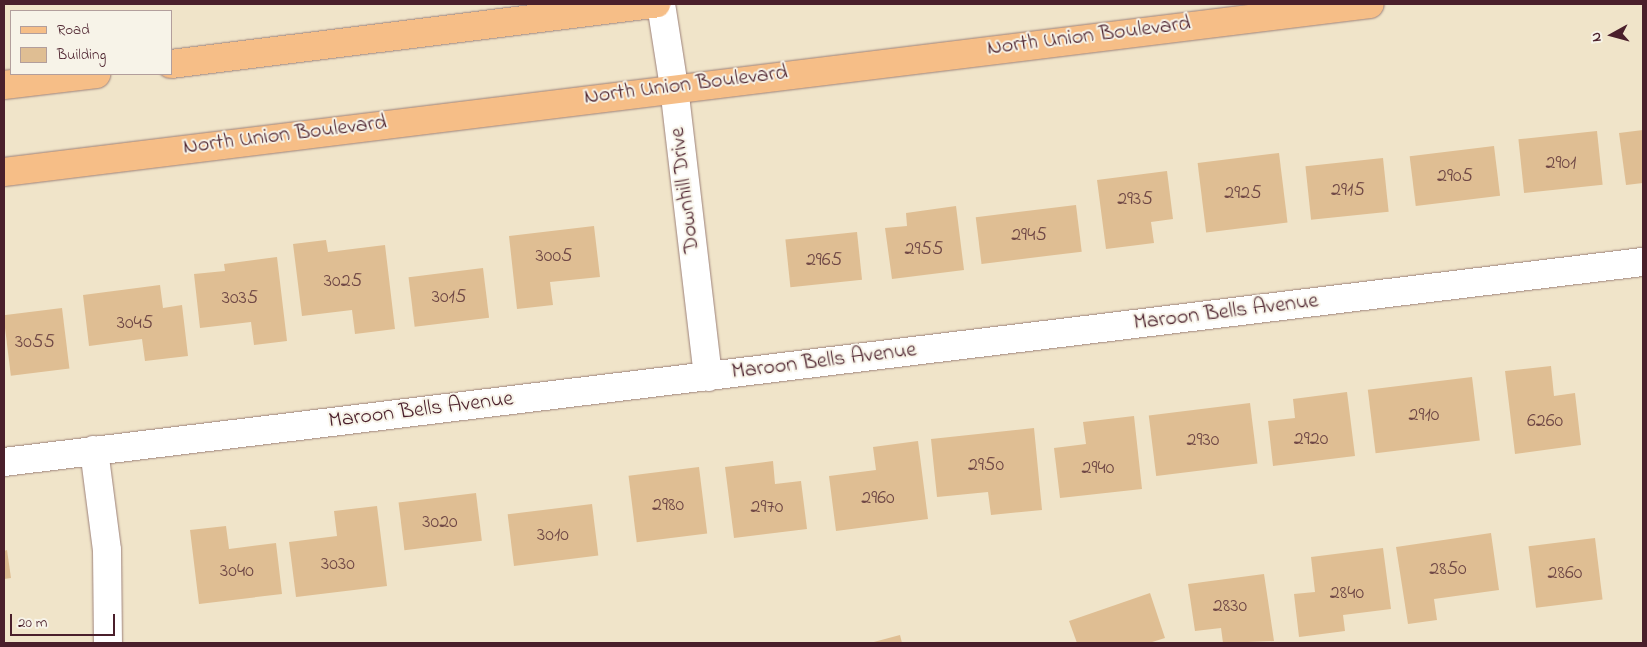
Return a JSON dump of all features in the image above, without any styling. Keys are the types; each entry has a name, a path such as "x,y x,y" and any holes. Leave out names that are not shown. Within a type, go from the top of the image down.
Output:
{"main road":[{"path":"172,64 656,4"},
{"name":"North Union Boulevard","path":"4,172 674,87 1370,4"},
{"path":"4,85 88,75"}],"street":[{"name":"Downhill Drive","path":"661,4 674,87 708,376"},
{"name":"Maroon Bells Avenue","path":"4,462 1643,262"},
{"path":"94,450 107,550 108,643"}],"building":[{"path":"1643,130 1643,183 1626,185 1619,133"},
{"path":"1597,131 1603,185 1524,193 1518,139"},
{"path":"1494,146 1500,196 1416,206 1410,156"},
{"path":"1279,153 1288,222 1206,232 1198,163"},
{"path":"1383,158 1389,212 1311,220 1305,166"},
{"path":"1167,171 1173,219 1151,222 1154,243 1106,249 1097,180"},
{"path":"1076,205 1082,252 981,264 976,217"},
{"path":"956,206 964,270 892,279 885,228 907,226 906,213"},
{"path":"594,226 600,277 550,282 553,305 517,309 509,236"},
{"path":"857,232 862,280 790,287 785,240"},
{"path":"326,240 328,252 385,245 395,329 355,334 352,310 302,316 293,244"},
{"path":"277,257 287,341 254,345 251,322 200,328 194,274 225,271 224,264"},
{"path":"483,268 489,318 415,327 409,277"},
{"path":"160,285 163,308 182,305 188,356 145,361 142,339 89,346 83,295"},
{"path":"62,308 69,369 11,376 4,315"},
{"path":"1551,366 1554,396 1575,393 1581,445 1515,454 1505,371"},
{"path":"1472,377 1480,441 1376,453 1368,390"},
{"path":"1347,392 1355,456 1273,466 1268,421 1295,418 1293,399"},
{"path":"1250,403 1257,464 1156,476 1149,415"},
{"path":"1134,416 1142,489 1060,498 1054,448 1086,444 1083,422"},
{"path":"1034,428 1042,510 991,515 988,492 937,497 931,439"},
{"path":"918,441 928,519 836,531 829,476 876,470 873,447"},
{"path":"773,461 775,484 801,481 807,529 734,538 725,467"},
{"path":"699,467 707,534 637,542 629,476"},
{"path":"476,493 482,541 404,550 399,503"},
{"path":"592,504 598,556 514,566 508,514"},
{"path":"377,506 387,586 296,597 289,542 337,536 334,511"},
{"path":"226,526 229,549 276,543 282,594 199,604 190,530"},
{"path":"1491,533 1499,590 1434,599 1437,620 1408,624 1396,547"},
{"path":"1595,538 1603,600 1536,608 1528,546"},
{"path":"1383,548 1391,609 1343,615 1345,631 1299,637 1294,594 1315,592 1311,557"},
{"path":"7,550 11,578 4,579 4,551"},
{"path":"1264,574 1274,641 1223,643 1221,628 1195,631 1188,584"},
{"path":"1150,593 1165,638 1149,643 1077,643 1069,621"},
{"path":"900,635 902,643 870,643"}]}
